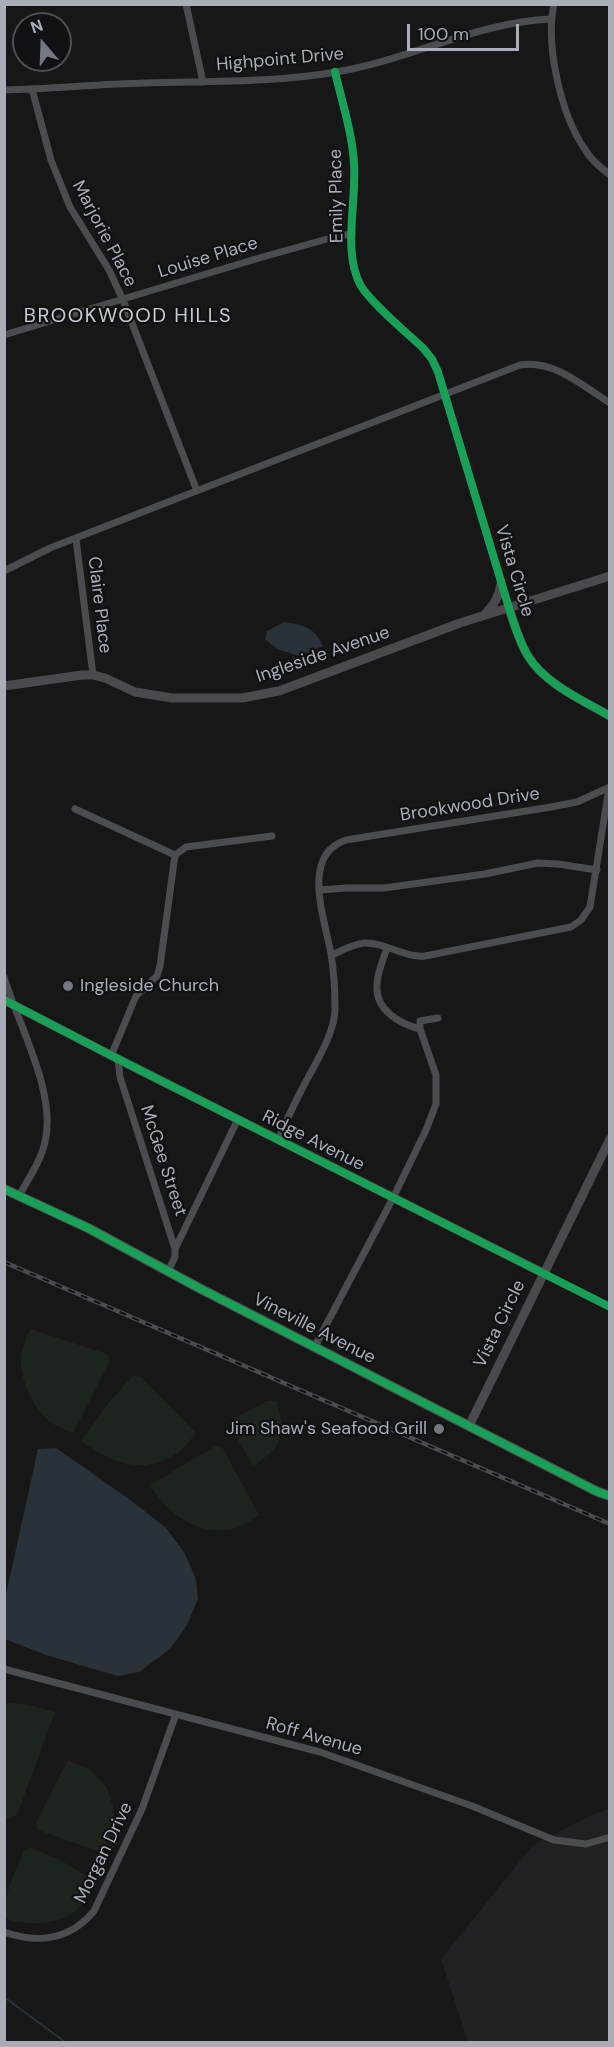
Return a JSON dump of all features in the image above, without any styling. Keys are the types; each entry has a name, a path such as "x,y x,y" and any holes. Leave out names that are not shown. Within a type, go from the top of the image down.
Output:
{"main road":[{"name":"Vineville Avenue","path":"4,1189 88,1228 567,1477 609,1496"}],"street":[{"path":"186,4 203,82"},
{"path":"554,4 551,36 559,83 569,121 584,148 609,176"},
{"name":"Highpoint Drive","path":"4,90 299,77 335,72 405,55 499,25 551,19"},
{"name":"Emily Place","path":"335,72 350,131 354,160 356,186 352,234 353,264 362,287 432,358 445,395"},
{"name":"Marjorie Place","path":"32,89 51,160 70,207 109,270 123,300 197,491"},
{"name":"Louise Place","path":"4,335 338,236 352,234"},
{"path":"4,571 32,556 490,377 529,364 545,366 564,375 609,403"},
{"name":"Vista Circle","path":"445,395 501,584 525,649 538,668 550,679 609,716"},
{"name":"Claire Place","path":"76,539 93,675"},
{"name":"Ingleside Avenue","path":"4,686 93,675 135,692 152,696 203,699 242,698 279,692 482,616 609,576"},
{"path":"482,616 492,608 500,594 501,584"},
{"path":"332,955 363,943 405,955 425,956 571,927 581,920 590,906 609,788"},
{"name":"Brookwood Drive","path":"320,890 321,864 326,852 334,845 356,838 577,802 609,788"},
{"path":"75,809 175,855"},
{"path":"114,1057 136,996 157,976 175,855 186,847 272,836"},
{"path":"278,1139 335,1019 332,955 320,890 384,888 484,874 538,863 597,870"},
{"path":"387,948 376,985 377,995 396,1021 405,1026 420,1029"},
{"path":"4,977 8,1002 24,1029 47,1104 48,1126 44,1148 19,1196"},
{"name":"Ridge Avenue","path":"8,1002 609,1307"},
{"path":"315,1346 393,1198 436,1104 436,1075 420,1029 420,1021 438,1018"},
{"name":"McGee Street","path":"114,1057 175,1249"},
{"path":"168,1271 175,1257 175,1249 238,1119"},
{"name":"Vista Circle","path":"469,1426 609,1139"},
{"name":"Roff Avenue","path":"4,1669 320,1752 472,1806 554,1840 586,1844 609,1837"},
{"name":"Morgan Drive","path":"4,1932 32,1939 51,1937 73,1929 87,1920 94,1911 142,1809 176,1714"}],"shaded area":[{"path":"284,622 308,628 323,646 299,656 277,649 265,639 267,631"},
{"path":"30,1329 107,1354 110,1361 73,1433 56,1426 42,1414 24,1382 21,1356"},
{"path":"133,1376 141,1377 196,1433 177,1453 151,1464 127,1464 104,1455 81,1441 109,1402"},
{"path":"267,1401 277,1401 281,1423 280,1439 271,1452 253,1466 230,1426 231,1420"},
{"path":"215,1446 222,1447 259,1515 239,1527 226,1530 213,1530 188,1522 167,1506 150,1485"},
{"path":"56,1448 166,1528 184,1552 196,1579 198,1599 187,1625 170,1649 139,1672 118,1676 46,1655 5,1639 5,1599 38,1449"},
{"path":"14,1703 55,1712 17,1815 6,1818 4,1817 5,1704"},
{"path":"68,1760 91,1770 107,1788 114,1810 115,1831 109,1855 38,1830 36,1823"},
{"path":"609,1809 609,2042 468,2042 441,1959 533,1845 590,1816"},
{"path":"30,1847 60,1860 95,1881 83,1902 74,1912 58,1920 40,1923 13,1921 5,1918 6,1900 11,1883 24,1850"}],"waterway":[{"path":"4,1997 65,2042"}],"railway":[{"path":"4,1262 610,1524"}],"cycle path":[{"path":"335,72 353,151 351,242 355,273 366,293 381,310 423,348 432,359 438,372 513,620 528,656 535,666 554,683 610,716"},
{"path":"4,1000 610,1307"},
{"path":"4,1189 88,1228 199,1288 598,1492 610,1496"}],"place":[{"name":"Ingleside Church","path":"68,986"},
{"name":"Jim Shaw's Seafood Grill","path":"439,1429"}],"district":[{"name":"BROOKWOOD HILLS","path":"128,317"}]}
